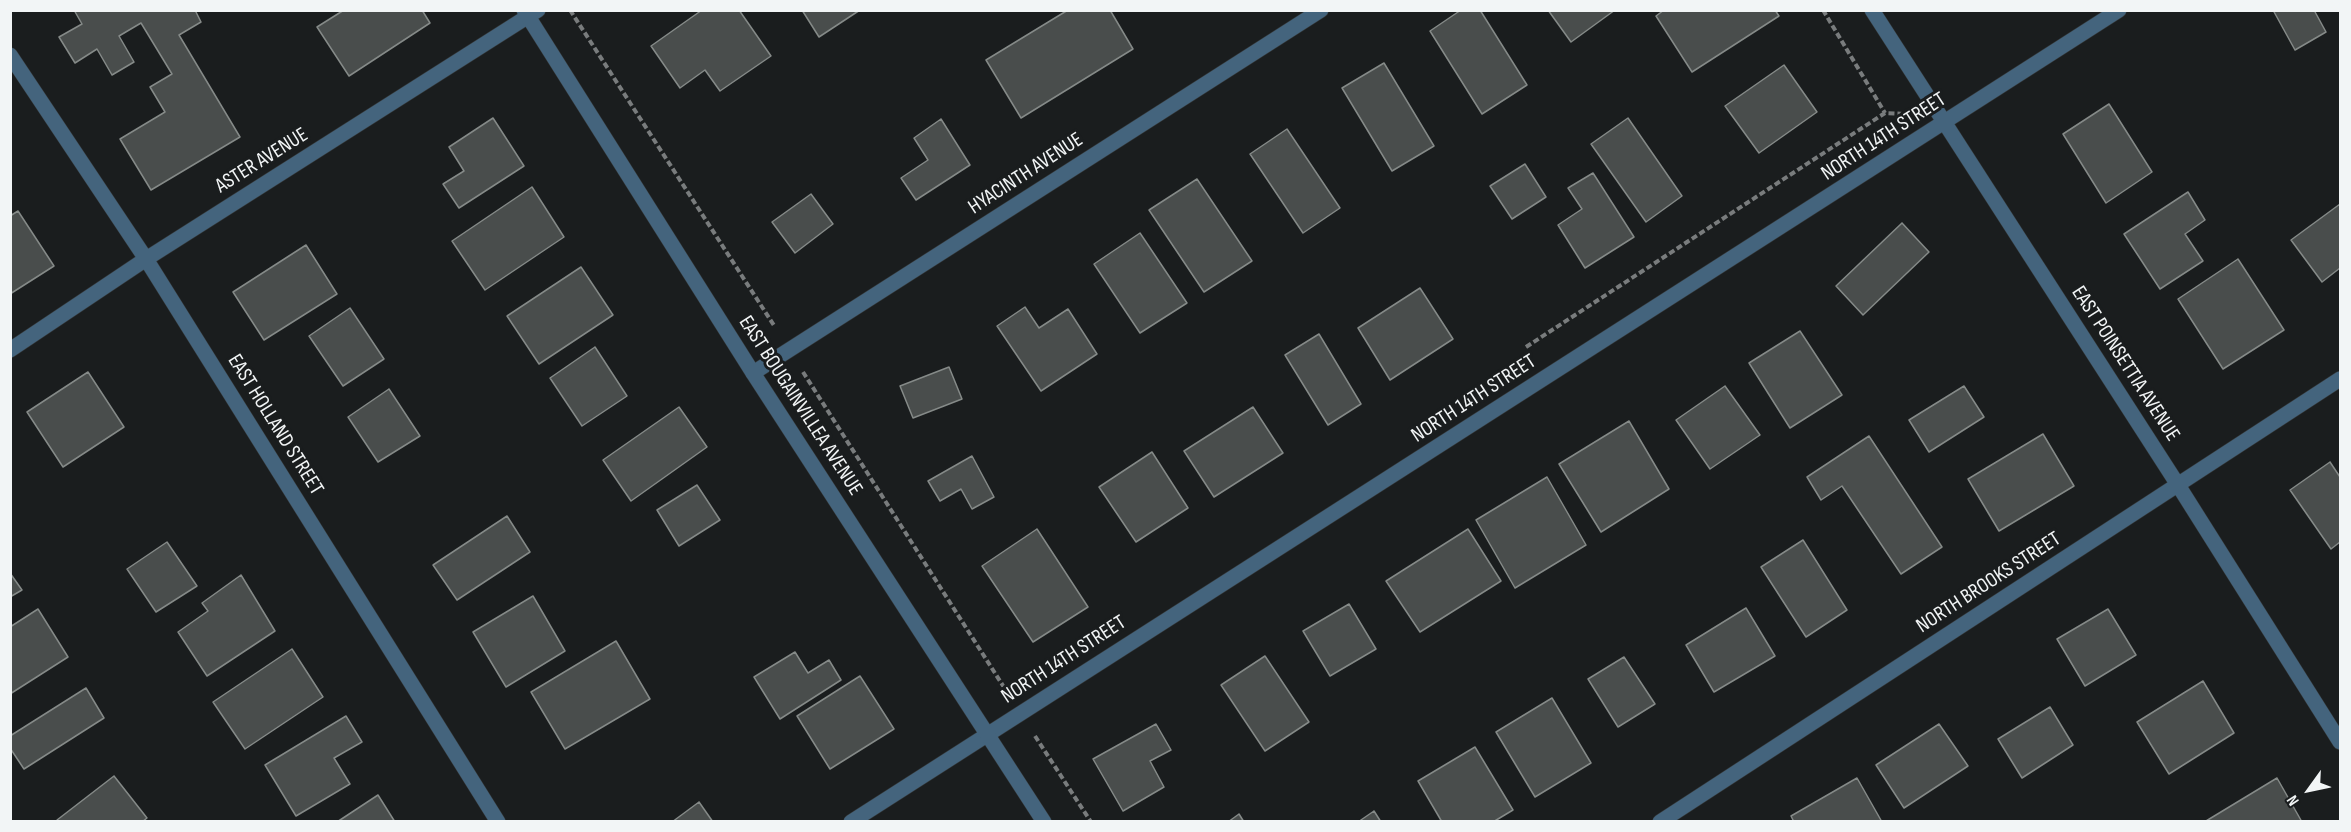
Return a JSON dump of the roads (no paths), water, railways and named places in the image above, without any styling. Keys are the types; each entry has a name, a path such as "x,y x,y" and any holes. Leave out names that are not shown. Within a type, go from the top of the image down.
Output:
{"street":[{"name":"HYACINTH AVENUE","path":"753,373 1321,10"},
{"name":"EAST POINSETTIA AVENUE","path":"1872,10 2178,485 2340,742"},
{"name":"NORTH 14TH STREET","path":"851,822 2119,10"},
{"name":"ASTER AVENUE","path":"10,350 146,259 530,13"},
{"name":"EAST BOUGAINVILLEA AVENUE","path":"530,13 753,373 1044,822"},
{"name":"EAST HOLLAND STREET","path":"10,55 146,259 498,822"},
{"name":"NORTH BROOKS STREET","path":"1660,822 2340,379"}]}
